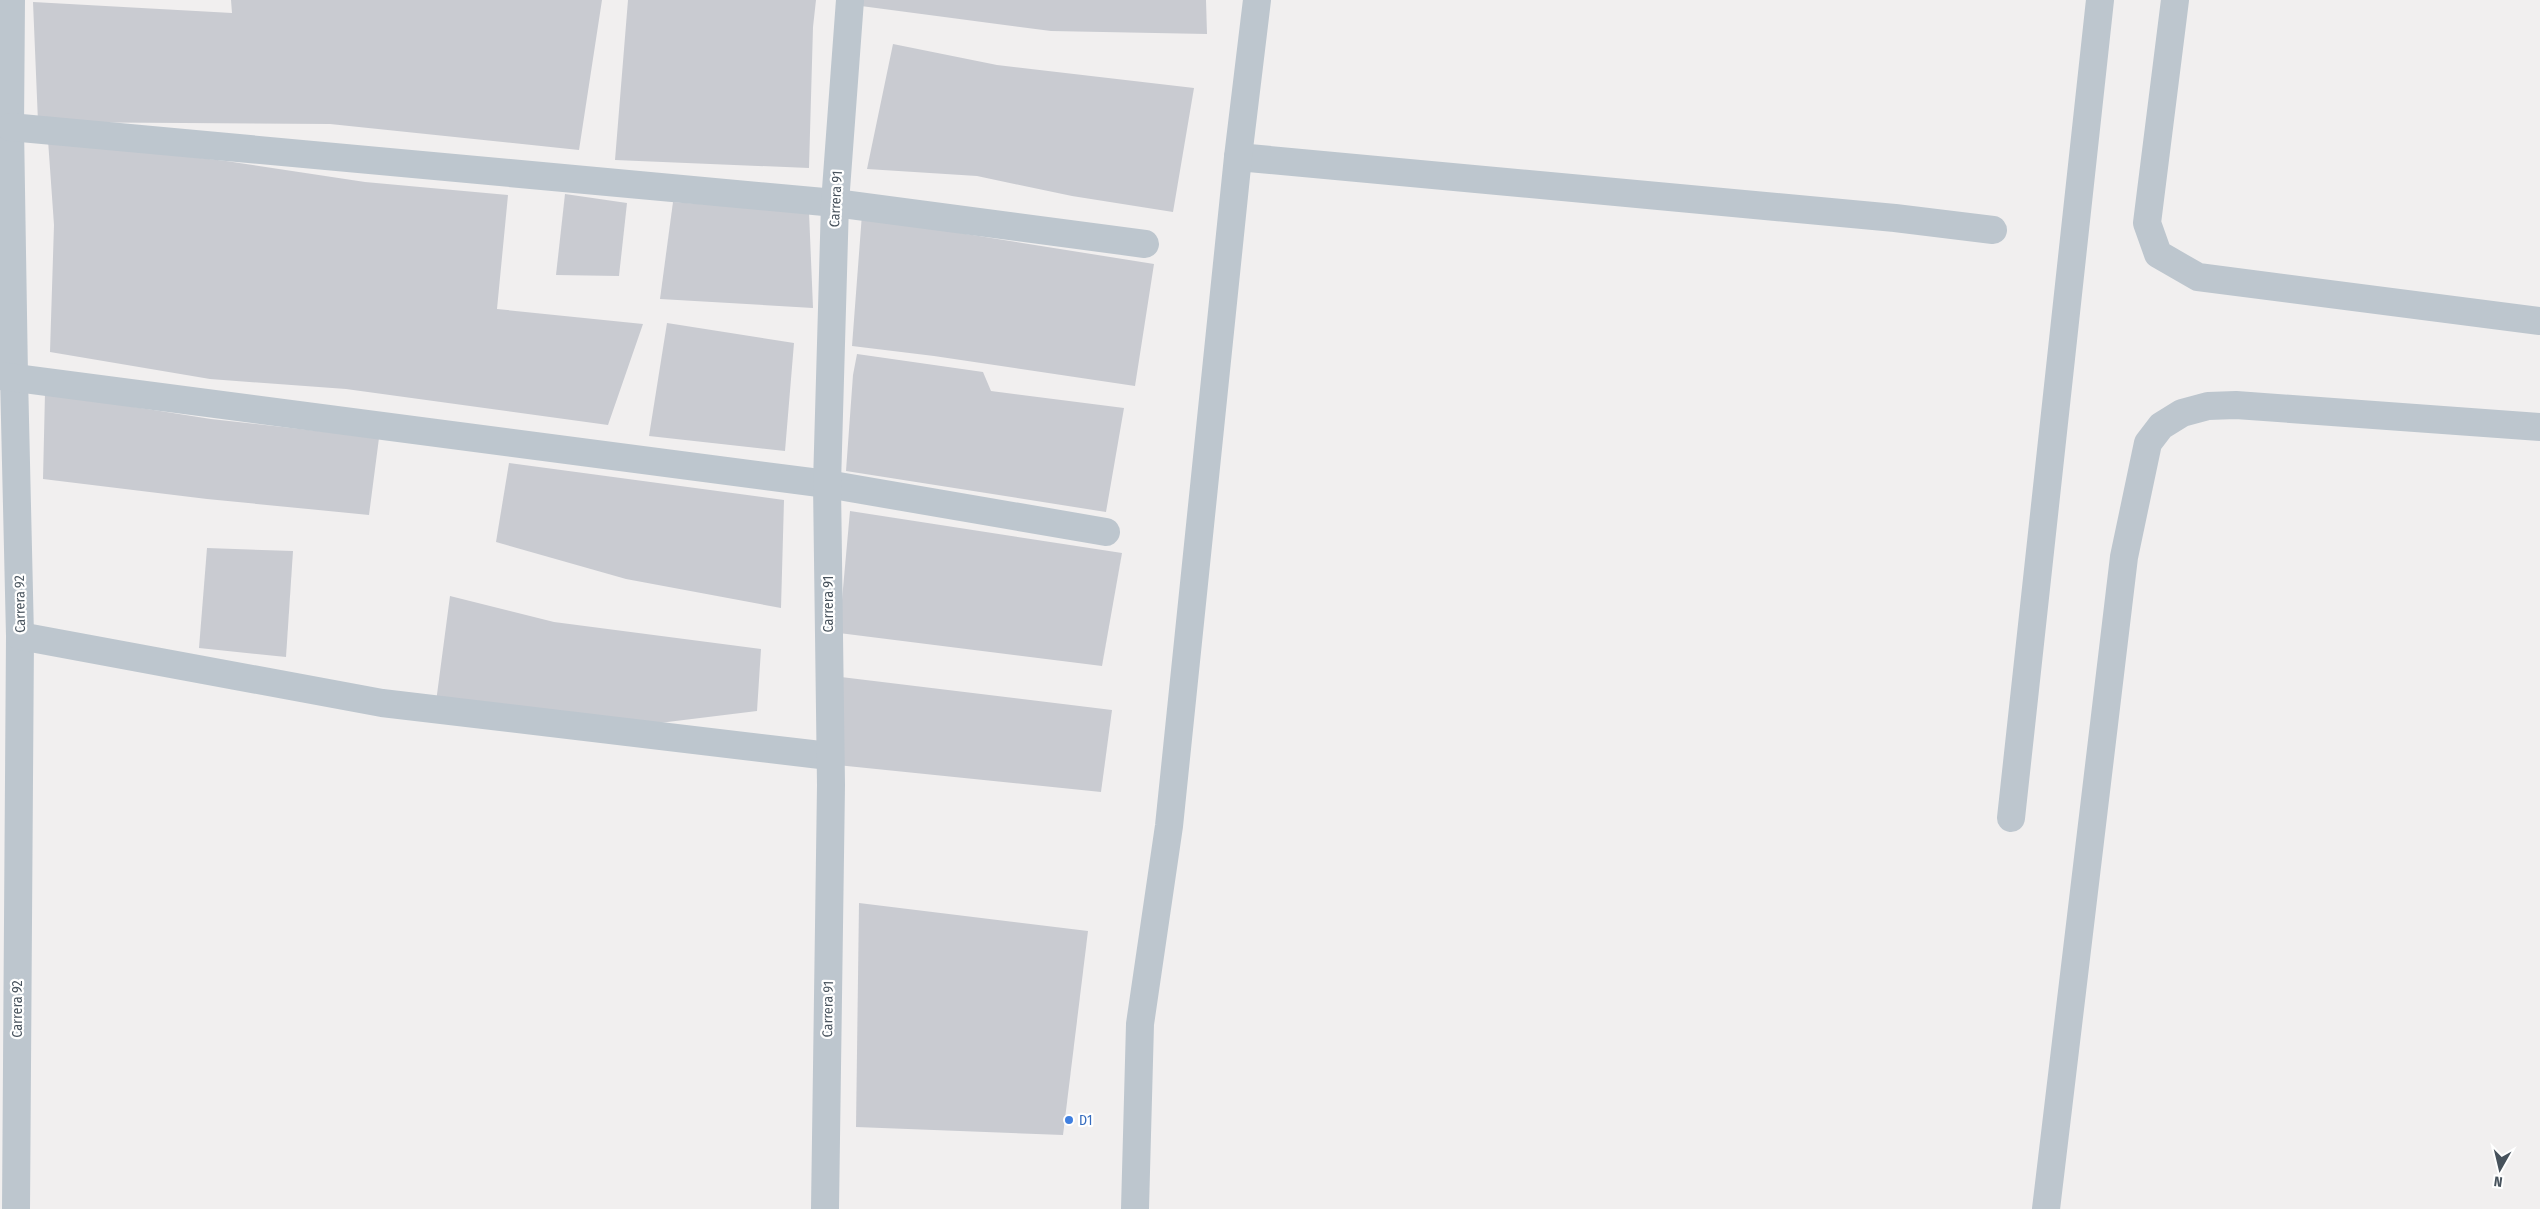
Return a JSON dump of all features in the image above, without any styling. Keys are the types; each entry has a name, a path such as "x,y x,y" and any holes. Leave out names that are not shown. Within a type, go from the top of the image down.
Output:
{"street":[{"name":"Carrera 92","path":"11,0 5,99 10,127 7,376 20,636 9,850 16,1209"},
{"name":"Carrera 91","path":"825,1209 830,794 827,484 835,203 850,0"},
{"path":"1135,1209 1140,1024 1169,826 1238,157 1257,0"},
{"path":"2011,818 2100,0"},
{"path":"2175,0 2147,224 2158,254 2198,277 2540,321"},
{"path":"10,127 835,203 1145,244"},
{"path":"1238,157 1895,218 1993,230"},
{"path":"7,376 827,484 1106,532"},
{"path":"2046,1209 2124,557 2148,443 2161,426 2182,413 2208,406 2227,405 2540,427"},
{"path":"20,636 382,703 829,756"}],"building":[{"path":"231,0 602,0 579,150 330,124 38,122 33,2 232,13"},
{"path":"628,0 816,0 813,27 809,168 615,160"},
{"path":"862,0 1206,0 1207,34 1051,31 861,6"},
{"path":"893,44 997,65 1194,88 1173,212 1072,196 977,176 867,169"},
{"path":"48,140 226,161 365,182 508,195 497,309 643,324 608,425 346,389 210,379 50,352 54,225"},
{"path":"565,194 627,203 619,276 556,275"},
{"path":"673,202 809,212 813,308 660,299"},
{"path":"862,214 966,234 1154,264 1135,386 934,356 852,346"},
{"path":"667,323 794,343 785,451 649,436"},
{"path":"857,354 983,372 991,391 1124,408 1106,512 846,471 853,375"},
{"path":"45,393 211,419 379,438 369,515 207,499 43,479"},
{"path":"509,463 784,500 781,608 626,579 496,542"},
{"path":"850,511 1122,553 1102,666 839,633"},
{"path":"207,548 293,551 286,657 199,648"},
{"path":"450,596 554,622 761,649 757,711 643,725 436,702"},
{"path":"841,677 1112,710 1101,792 837,765"},
{"path":"859,903 1088,931 1063,1135 856,1127"}],"place":[{"name":"D1","path":"1069,1120"}]}
